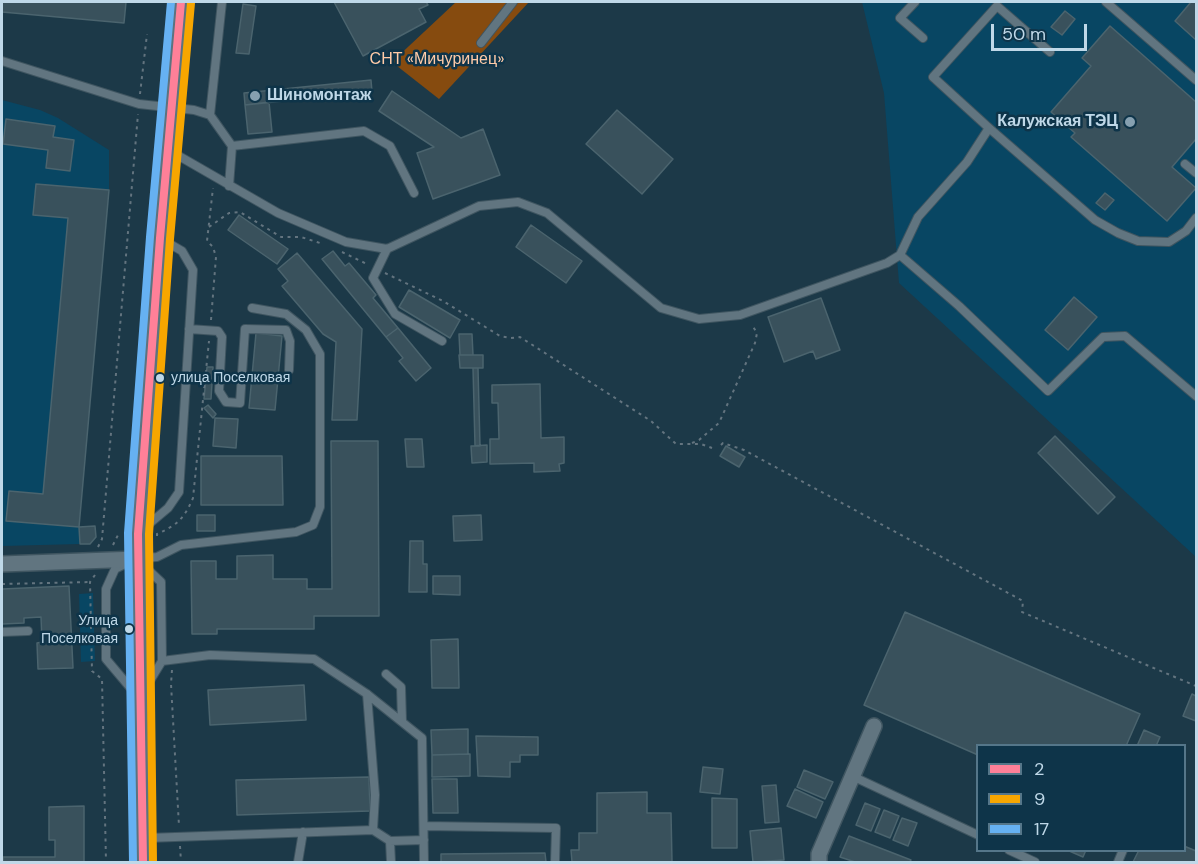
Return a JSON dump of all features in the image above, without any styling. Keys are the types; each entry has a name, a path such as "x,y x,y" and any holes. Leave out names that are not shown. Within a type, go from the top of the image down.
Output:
{"main road":[{"path":"143,862 138,534 160,238 181,2"}],"street":[{"path":"2,564 137,559"},
{"path":"819,862 819,854 874,726"}],"lane":[{"path":"210,116 222,2"},
{"path":"481,43 513,2"},
{"path":"915,2 900,18 923,38"},
{"path":"1106,2 1197,80"},
{"path":"1050,52 997,6 933,77 1095,220 1118,233 1138,241 1168,242 1186,231 1197,218"},
{"path":"2,61 139,104 194,110 210,116 232,146 229,186"},
{"path":"168,149 278,213 346,242 387,249 479,206 518,202 547,213 661,308 699,319 740,315 887,263 900,255 918,217 966,162 989,128"},
{"path":"232,146 364,131 390,146 414,193"},
{"path":"1185,164 1197,173"},
{"path":"138,534 168,508 179,492 193,270 182,251 160,238"},
{"path":"387,249 373,278 395,314 442,341"},
{"path":"900,255 959,306 1048,391 1103,338 1125,336 1197,396"},
{"path":"137,559 161,582 162,661 140,699 106,659 106,589 115,569 137,559 157,557 181,545 296,532 313,525 320,507 320,354 306,330 286,314 252,308"},
{"path":"189,329 218,331 222,337 219,391 226,402 240,404 245,328 286,330 290,341 289,370"},
{"path":"2,632 28,631"},
{"path":"162,661 210,656 314,659 367,694 422,738 424,862"},
{"path":"386,674 401,687 402,721"},
{"path":"367,694 375,795 373,830"},
{"path":"852,776 976,834"},
{"path":"424,826 556,828 555,862"},
{"path":"142,838 373,830 390,841 424,840"},
{"path":"298,862 303,832"},
{"path":"390,841 391,862"},
{"path":"1014,852 1035,862"}],"path":[{"path":"106,862 102,679 92,671 90,582 98,572 98,546 102,539 147,34"},
{"path":"207,241 215,176"},
{"path":"209,227 229,213 240,212 281,237 301,237 322,244"},
{"path":"333,248 443,301 500,336 511,339 520,337 651,421 676,444 701,444 712,448"},
{"path":"688,445 699,440 719,423 755,343 757,333 752,325"},
{"path":"722,445 723,443 744,450 1023,601 1022,612 1197,686"},
{"path":"2,584 90,582"}],"shaded area":[{"path":"862,2 1196,2 1196,557 899,283 884,93"},
{"path":"2,100 40,110 58,118 109,150 109,190 79,527 80,544 2,546"},
{"path":"93,593 95,661 81,662 79,594"}],"green space":[{"name":"СНТ «Мичуринец»","path":"456,2 529,2 439,99 393,61"}],"building":[{"path":"2,2 126,2 124,23 2,12"},
{"path":"334,2 426,2 428,5 419,9 426,22 363,56"},
{"path":"1191,2 1196,2 1196,40 1175,21"},
{"path":"243,4 256,6 249,54 236,53"},
{"path":"1065,11 1075,19 1062,35 1051,27"},
{"name":"Калужская ТЭЦ","path":"1110,26 1196,102 1196,139 1172,167 1196,188 1167,221 1071,137 1075,133 1051,112 1091,66 1082,58"},
{"path":"371,80 372,92 245,105 244,93"},
{"path":"392,91 461,138 483,129 500,175 433,199 417,153 434,147 379,111"},
{"path":"269,102 272,132 248,134 245,105"},
{"path":"617,110 673,159 642,194 586,144"},
{"path":"6,119 55,126 53,137 74,140 70,171 46,168 48,150 3,144"},
{"path":"36,184 109,190 79,527 6,521 9,491 43,494 68,218 33,215"},
{"path":"1105,193 1114,200 1105,210 1096,203"},
{"path":"239,215 288,249 277,264 228,230"},
{"path":"531,225 582,261 566,283 516,247"},
{"path":"333,251 345,266 349,263 376,295 373,298 398,328 386,337 322,259"},
{"path":"297,253 362,329 357,420 332,420 336,342 323,334 282,286 288,281 278,269"},
{"path":"409,290 460,320 450,338 399,307"},
{"path":"1074,297 1097,317 1068,350 1045,330"},
{"path":"821,298 840,350 816,359 813,351 784,362 768,317"},
{"path":"398,328 431,368 416,381 399,361 403,358 386,337"},
{"path":"256,333 282,336 275,410 249,408"},
{"path":"459,334 472,334 473,355 460,355"},
{"path":"459,355 483,355 483,368 460,368"},
{"path":"207,367 213,367 211,399 204,399"},
{"path":"473,368 478,368 480,446 475,446"},
{"path":"540,384 541,438 564,437 564,463 559,464 560,471 534,472 534,463 490,464 490,439 499,439 498,403 492,403 492,385"},
{"path":"208,405 216,414 213,418 204,408"},
{"path":"215,418 238,419 236,448 213,446"},
{"path":"1055,436 1115,497 1098,514 1038,453"},
{"path":"405,439 422,439 424,467 407,467"},
{"path":"331,441 378,441 379,616 314,616 314,629 217,629 217,634 192,634 191,561 216,561 216,579 237,579 237,556 273,555 273,579 307,579 307,589 332,589"},
{"path":"487,445 487,462 472,463 471,446"},
{"path":"726,446 745,457 739,467 720,456"},
{"path":"201,456 282,456 283,505 201,505"},
{"path":"197,515 215,515 215,531 197,531"},
{"path":"481,515 482,540 454,541 453,516"},
{"path":"95,526 96,537 90,544 80,544 79,527"},
{"path":"410,541 423,541 423,564 427,564 427,592 409,592"},
{"path":"433,576 460,576 460,595 433,594"},
{"path":"69,586 73,668 38,669 37,643 42,642 41,617 24,618 24,623 2,624 2,589"},
{"path":"905,612 1140,714 1127,744 976,744 976,754 864,705"},
{"path":"458,639 459,688 432,688 431,640"},
{"path":"304,685 306,720 210,725 208,690"},
{"path":"1192,694 1196,696 1196,721 1183,716"},
{"path":"468,729 468,754 432,755 431,730"},
{"path":"1144,730 1160,737 1157,744 1138,744"},
{"path":"476,736 538,737 538,755 520,755 520,762 510,762 510,777 478,776"},
{"path":"470,754 470,776 432,777 432,755"},
{"path":"703,767 723,769 720,794 700,792"},
{"path":"804,770 833,782 825,799 797,787"},
{"path":"369,777 370,811 237,815 236,780"},
{"path":"432,779 457,779 458,813 433,813"},
{"path":"776,785 779,822 765,823 762,786"},
{"path":"795,789 823,802 816,818 787,806"},
{"path":"647,792 647,813 671,813 672,862 572,862 571,850 579,850 579,833 597,833 597,793"},
{"path":"712,798 737,799 737,848 712,848"},
{"path":"865,803 880,809 871,831 856,825"},
{"path":"84,806 84,862 3,862 3,857 55,857 55,840 49,840 49,807"},
{"path":"884,810 899,816 890,838 875,832"},
{"path":"902,818 917,823 908,846 893,840"},
{"path":"781,828 784,860 753,862 750,831"},
{"path":"849,836 911,860 910,862 855,862 840,857"},
{"path":"1186,847 1196,851 1196,862 1133,862 1138,852 1186,852"},
{"path":"1072,852 1085,852 1083,857"},
{"path":"545,853 546,862 441,862 441,854"}],"transit line":[{"name":"17","path":"133,862 128,533 150,237 171,2"},
{"name":"2","path":"143,862 138,534 160,238 181,2"},
{"name":"9","path":"153,862 149,534 170,239 191,3"}],"place":[{"name":"Шиномонтаж","path":"255,96"},
{"name":"Калужская ТЭЦ","path":"1130,122"},
{"name":"улица Поселковая","path":"160,378"},
{"name":"Улица Поселковая","path":"129,629"}]}
